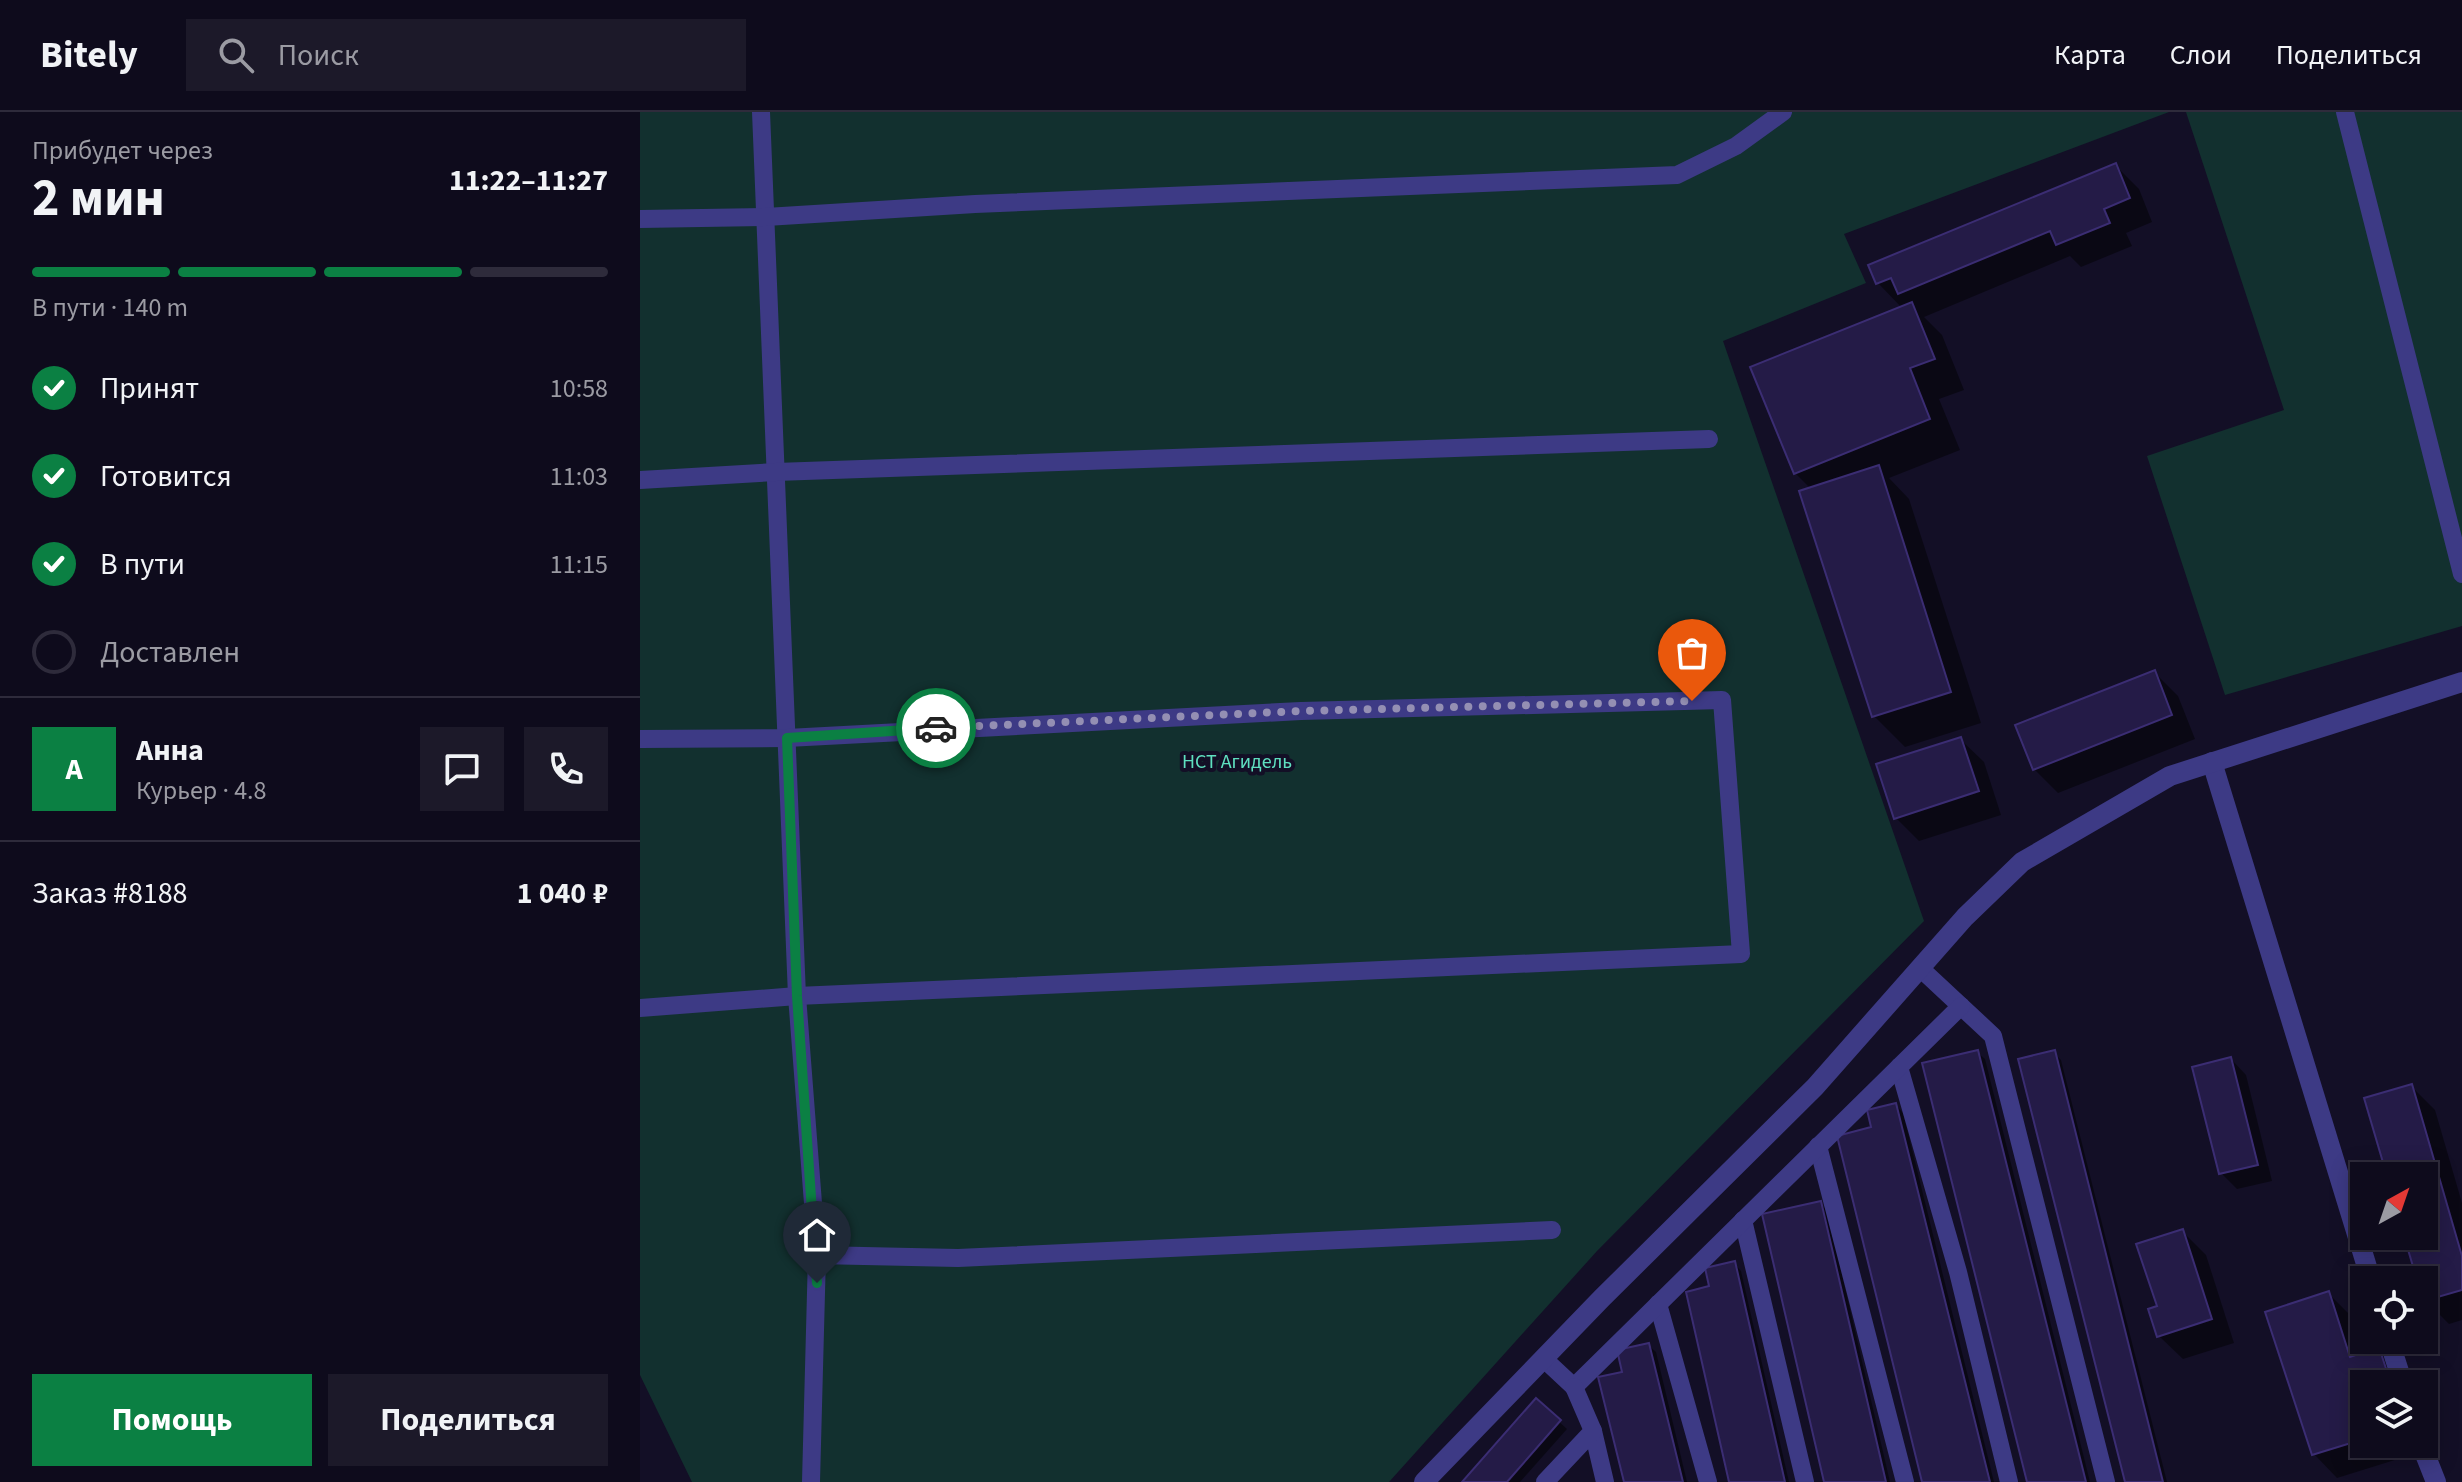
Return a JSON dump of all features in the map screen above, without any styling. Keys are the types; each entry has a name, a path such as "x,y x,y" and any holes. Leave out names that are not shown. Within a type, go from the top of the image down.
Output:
{"street":[{"path":"1424,1482 1815,1087 1920,968 2022,862 2170,776 2462,682"},
{"path":"2212,762 2367,1266"},
{"path":"2427,1458 2436,1482"}],"lane":[{"path":"761,112 797,996 817,1255 811,1482"},
{"path":"640,219 766,217 975,204 1677,175 1736,146 1783,112"},
{"path":"2345,112 2462,574"},
{"path":"640,480 776,472 1709,439"},
{"path":"640,739 787,738 1301,711 1722,700 1741,954 797,996 640,1008"},
{"path":"1920,968 1993,1036 2106,1482"},
{"path":"1574,1387 1961,1006"},
{"path":"1899,1067 1958,1272 2009,1482"},
{"path":"1818,1146 1905,1482"},
{"path":"1743,1220 1805,1482"},
{"path":"817,1255 958,1258 1552,1230"},
{"path":"1658,1304 1708,1482"},
{"path":"1544,1359 1574,1387 1593,1431 1605,1482"},
{"path":"1545,1482 1593,1431"}],"green space":[{"name":"НСТ Агидель","path":"640,112 2169,112 1844,234 1866,283 1723,341 1924,921 1597,1251 1389,1482 692,1482 640,1375"},
{"path":"2186,112 2462,112 2462,626 2225,695 2147,456 2284,410"}],"building":[{"path":"2116,163 2130,198 2104,209 2110,223 2056,245 2050,231 1898,294 1891,278 1876,284 1868,265"},
{"path":"1912,302 1935,359 1910,368 1930,419 1794,474 1750,367"},
{"path":"1879,465 1951,692 1872,717 1799,491"},
{"path":"2155,670 2172,715 2033,770 2015,725"},
{"path":"1961,737 1979,791 1894,819 1876,764"},
{"path":"1978,1050 2086,1482 2027,1482 1922,1063"},
{"path":"2055,1050 2163,1482 2125,1482 2018,1059"},
{"path":"2231,1057 2258,1165 2219,1174 2192,1067"},
{"path":"2412,1084 2435,1162 2383,1162 2364,1098"},
{"path":"1896,1103 1990,1482 1922,1482 1837,1136 1871,1127 1867,1110"},
{"path":"2438,1173 2462,1256 2462,1290 2438,1297 2438,1266 2413,1266 2408,1250 2438,1250"},
{"path":"1821,1201 1886,1482 1824,1482 1762,1214"},
{"path":"2183,1229 2212,1319 2157,1337 2148,1309 2157,1306 2136,1244"},
{"path":"1735,1261 1785,1482 1729,1482 1686,1292 1709,1286 1705,1268"},
{"path":"2329,1291 2350,1357 2381,1354 2386,1370 2350,1370 2350,1443 2312,1455 2265,1312"},
{"path":"1649,1343 1683,1482 1624,1482 1598,1377 1622,1372 1617,1350"},
{"path":"1536,1398 1561,1420 1507,1482 1462,1482"}],"way so far":[{"path":"936,728 1301,711 1692,701"}],"route":[{"path":"817,1283 797,996 787,738 936,728"}]}
